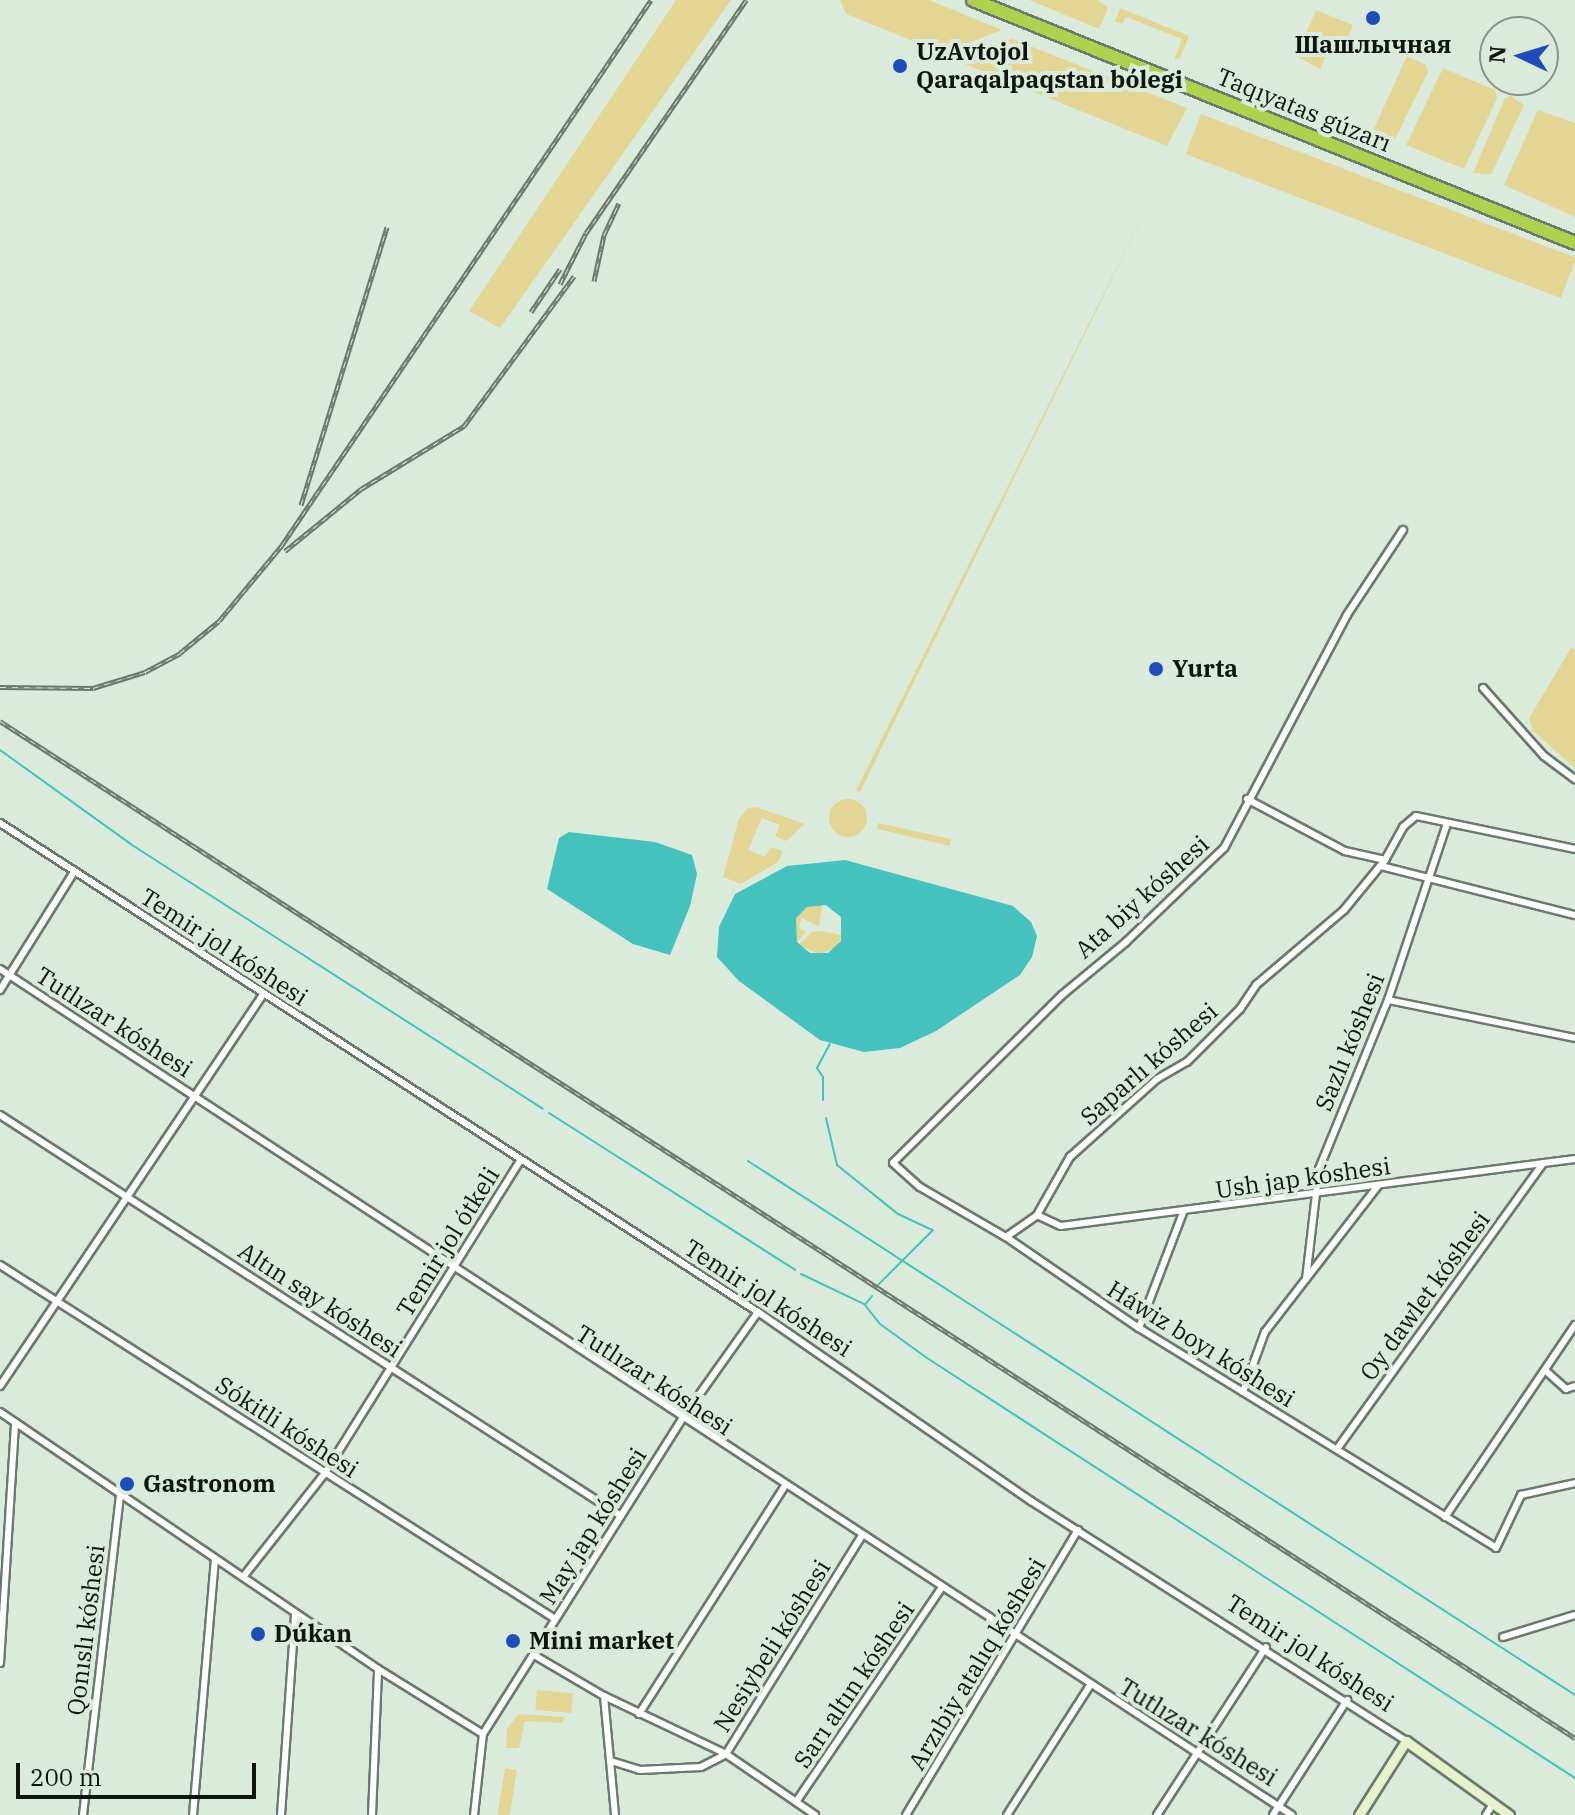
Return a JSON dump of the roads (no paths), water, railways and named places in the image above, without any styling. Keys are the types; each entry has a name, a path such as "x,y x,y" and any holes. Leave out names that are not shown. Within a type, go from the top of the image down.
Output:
{"highway":[{"name":"Taqıyatas gúzarı","path":"973,0 1575,243"}],"street":[{"name":"Ata biy kóshesi","path":"893,1163 1062,995 1126,942 1224,848 1247,799 1347,615 1403,530"},
{"path":"1483,688 1544,756 1575,779"},
{"path":"1247,799 1321,841 1427,880 1575,915"},
{"name":"Saparlı kóshesi","path":"1006,1237 1037,1215 1070,1157 1157,1079 1187,1062 1240,1009 1256,985 1344,910 1383,863 1403,827 1416,816 1447,824"},
{"name":"Temir jol kóshesi","path":"0,823 519,1162 758,1312 1078,1530 1347,1700 1509,1815"},
{"path":"1447,824 1575,849"},
{"name":"Sazlı kóshesi","path":"1306,1279 1327,1144 1388,1000 1447,824"},
{"path":"0,990 74,872"},
{"name":"Tutlızar kóshesi","path":"0,969 784,1487 1016,1638 1200,1752 1292,1815"},
{"path":"0,1386 262,996"},
{"path":"1388,1000 1575,1038"},
{"name":"Altın say kóshesi","path":"0,1115 621,1516"},
{"name":"Ush jap kóshesi","path":"1037,1215 1061,1226 1183,1213 1320,1191 1575,1159"},
{"name":"Temir jol ótkeli","path":"243,1577 325,1473 519,1162"},
{"name":"Háwiz boyı kóshesi","path":"893,1163 920,1187 1006,1237 1139,1328 1496,1548 1521,1495 1575,1483"},
{"name":"Oy dawlet kóshesi","path":"1337,1449 1543,1163"},
{"name":"Sazlı kóshesi","path":"1243,1392 1265,1332 1378,1186"},
{"path":"1139,1328 1183,1213"},
{"name":"Sókitli kóshesi","path":"0,1265 555,1619"},
{"name":"May jap kóshesi","path":"474,1815 483,1734 682,1419 758,1312"},
{"path":"1445,1517 1575,1325"},
{"path":"1546,1371 1566,1389 1575,1386"},
{"path":"0,1412 120,1497 378,1669 483,1734"},
{"path":"0,1663 15,1422"},
{"path":"639,1714 784,1487"},
{"name":"Qonıslı kóshesi","path":"83,1815 120,1497"},
{"name":"Arzıbiy atalıq kóshesi","path":"906,1815 1016,1638 1078,1530"},
{"name":"Nesiybeli kóshesi","path":"611,1761 640,1770 701,1767 726,1754 861,1537"},
{"path":"193,1815 215,1560"},
{"name":"Sarı altın kóshesi","path":"796,1802 941,1589"},
{"path":"281,1815 295,1613"},
{"path":"1503,1637 1575,1615"},
{"path":"1157,1815 1266,1647"},
{"path":"534,1655 604,1696 726,1754 815,1815"},
{"path":"372,1815 378,1669"},
{"path":"1007,1815 1090,1685"},
{"path":"604,1696 615,1815"},
{"path":"1273,1815 1347,1700"},
{"path":"1359,1815 1406,1741"},
{"path":"1486,1815 1493,1804"}],"water":[{"path":"569,832 655,842 692,855 697,874 690,906 670,955 633,944 547,889 559,838"},
{"path":"845,860 1013,906 1031,922 1037,936 1032,957 1020,975 936,1031 900,1048 864,1052 820,1040 739,981 717,957 719,927 735,894 787,866","holes":["826,905 841,917 841,941 828,953 810,953 797,942 796,918 807,907"]}],"waterway":[{"path":"0,750 132,845 543,1109"},
{"path":"823,1100 823,1077 817,1068 830,1044"},
{"path":"549,1113 795,1270"},
{"path":"826,1118 837,1165 898,1214 933,1230 878,1285"},
{"path":"748,1161 1575,1695"},
{"path":"801,1274 864,1304"},
{"path":"872,1296 865,1305 880,1324 927,1358 1575,1778"}],"railway":[{"path":"0,687 93,688 145,672 180,653 219,621 282,545 651,0"},
{"path":"560,284 586,233 746,0"},
{"path":"594,281 604,235 619,203"},
{"path":"301,505 387,227"},
{"path":"531,312 560,269"},
{"path":"285,551 361,489 464,426 574,276"},
{"path":"0,721 1575,1738"}],"place":[{"name":"Шашлычная","path":"1373,18"},
{"name":"UzAvtojol Qaraqalpaqstan bólegi","path":"900,66"},
{"name":"Yurta","path":"1156,669"},
{"name":"Gastronom","path":"127,1484"},
{"name":"Dúkan","path":"258,1634"},
{"name":"Mini market","path":"513,1641"}]}
